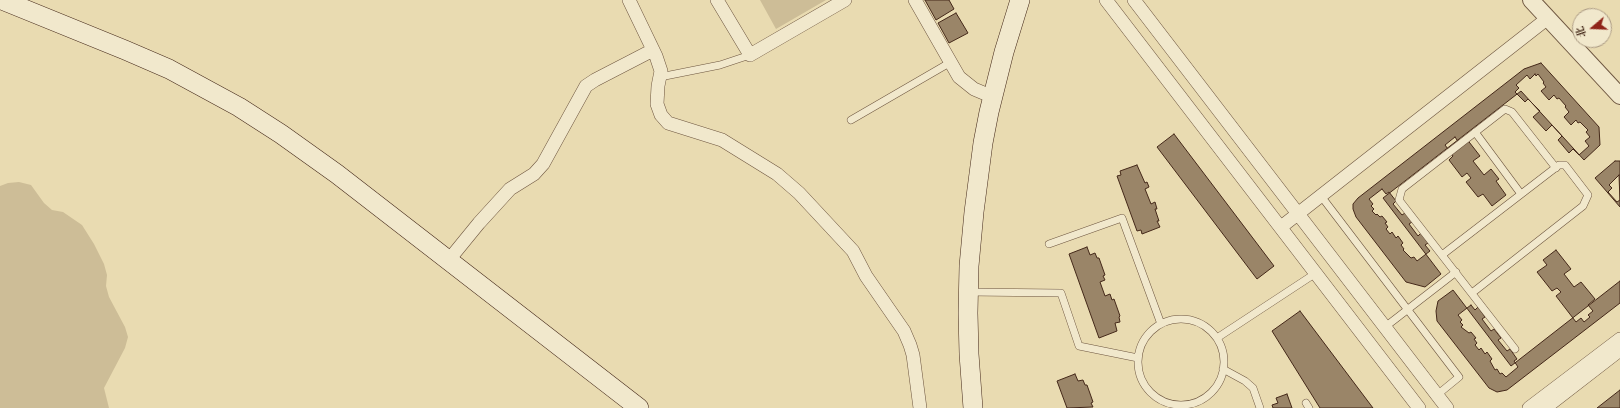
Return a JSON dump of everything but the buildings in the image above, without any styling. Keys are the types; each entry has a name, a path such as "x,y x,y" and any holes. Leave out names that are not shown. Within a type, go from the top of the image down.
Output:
{"main road":[{"path":"2,0 169,69 239,107 314,157 639,408"},
{"path":"973,408 969,354 969,266 974,212 983,143 1004,52 1020,0"},
{"path":"0,11 164,79 233,116 330,183 621,408"}],"street":[{"path":"629,0 653,50 661,71 657,104 660,115 668,123 722,140 777,174 799,193 853,250 866,276 904,331 910,345 913,355 920,408"},
{"path":"717,0 750,55 846,0"},
{"path":"915,0 959,77 967,85 993,98"},
{"path":"1106,0 1419,408"},
{"path":"1134,0 1447,408"},
{"path":"1531,0 1620,96"},
{"path":"1281,227 1548,18"},
{"path":"448,260 510,189 534,174 543,164 586,86 653,50"},
{"path":"1529,408 1620,338"},
{"path":"1545,408 1620,350"}],"lane":[{"path":"660,77 720,65 750,55"},
{"path":"851,120 950,62"},
{"path":"1515,349 1399,200 1402,189 1504,109 1512,112 1556,168"},
{"path":"1475,132 1521,194"},
{"path":"1442,255 1559,165 1565,165 1588,195 1583,206 1472,293"},
{"path":"1321,196 1459,377 1437,395"},
{"path":"1049,244 1122,218 1161,324"},
{"path":"1385,327 1456,272"},
{"path":"1217,338 1316,273"},
{"path":"969,292 1061,293 1079,346 1138,358"},
{"path":"1187,319 1204,326 1217,338 1224,354 1223,369 1220,381 1209,395 1194,403 1183,406 1166,405 1147,388 1140,374 1138,358 1142,343 1146,336 1161,324 1172,320 1187,319"},
{"path":"1223,369 1245,380 1253,388 1260,408"}],"shaded area":[{"path":"760,0 826,0 776,29"},
{"path":"19,182 31,185 44,203 52,210 63,212 82,225 104,264 107,275 106,286 109,297 125,327 128,337 125,348 104,388 109,408 0,408 0,186 8,183"}]}
